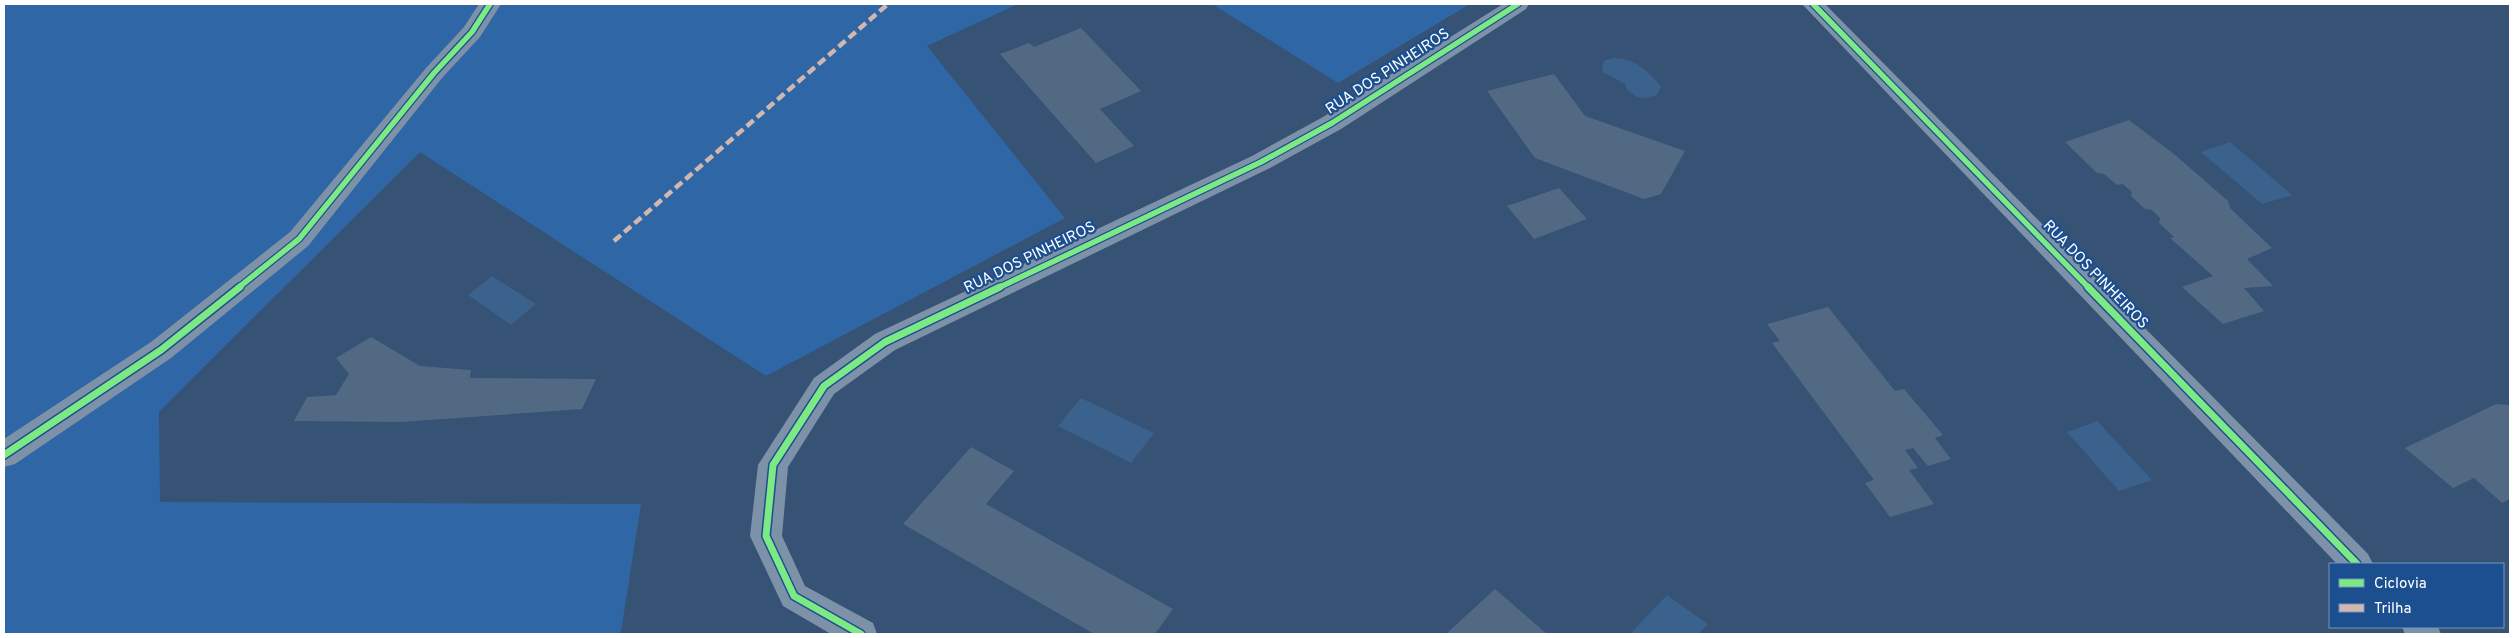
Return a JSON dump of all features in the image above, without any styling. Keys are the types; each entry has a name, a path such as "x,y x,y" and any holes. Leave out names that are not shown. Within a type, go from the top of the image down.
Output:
{"street":[{"path":"4,454 161,350 299,239 434,73 455,51 490,4"},
{"name":"RUA DOS PINHEIROS","path":"861,634 794,596 766,536 773,465 824,386 885,342 1261,162 1332,123 1518,4"},
{"name":"RUA DOS PINHEIROS","path":"1813,4 2356,563"}],"shaded area":[{"path":"4,4 1018,4 927,46 1065,218 766,376 420,152 159,412 160,502 641,504 621,632 615,634 4,634"},
{"path":"1212,4 1470,4 1338,83"},
{"path":"1612,58 1627,60 1640,66 1661,87 1657,95 1645,98 1637,97 1627,90 1625,84 1603,72 1604,61"},
{"path":"2230,142 2293,195 2262,204 2201,152"},
{"path":"492,276 536,304 511,325 468,295"},
{"path":"1081,398 1154,433 1131,463 1058,426"},
{"path":"2097,421 2152,480 2119,491 2067,432"},
{"path":"1667,595 1708,624 1699,634 1630,634"}],"building":[{"path":"1081,28 1141,91 1100,109 1134,146 1096,163 1000,54 1029,43 1034,47"},
{"path":"1554,74 1585,116 1685,151 1661,194 1644,199 1535,158 1487,91"},
{"path":"2129,120 2174,154 2228,201 2230,208 2272,248 2247,259 2273,286 2244,288 2264,311 2223,324 2182,287 2213,276 2170,238 2174,237 2159,223 2160,218 2152,210 2145,209 2131,196 2132,192 2123,184 2117,185 2104,174 2097,173 2065,142"},
{"path":"1559,188 1587,219 1534,239 1507,206"},
{"path":"1828,307 1895,391 1904,389 1943,435 1935,438 1951,459 1928,466 1913,448 1905,450 1918,468 1909,470 1934,504 1890,517 1865,483 1874,480 1772,343 1780,341 1767,324"},
{"path":"371,337 420,366 471,370 470,378 596,379 582,409 401,422 294,421 307,397 336,395 349,374 336,358"},
{"path":"2496,404 2510,405 2510,499 2502,503 2474,478 2453,488 2405,448"},
{"path":"971,447 1014,471 986,504 1173,609 1155,634 1094,634 903,524"},
{"path":"1495,589 1547,634 1446,634"}],"marked path":[{"path":"614,241 888,4"}],"cycle path":[{"path":"4,455 161,350 299,239 434,73 472,32 490,4"},
{"path":"861,634 794,596 766,536 773,465 824,386 885,342 1261,162 1332,123 1518,4"},
{"path":"1813,4 2356,563"}]}
